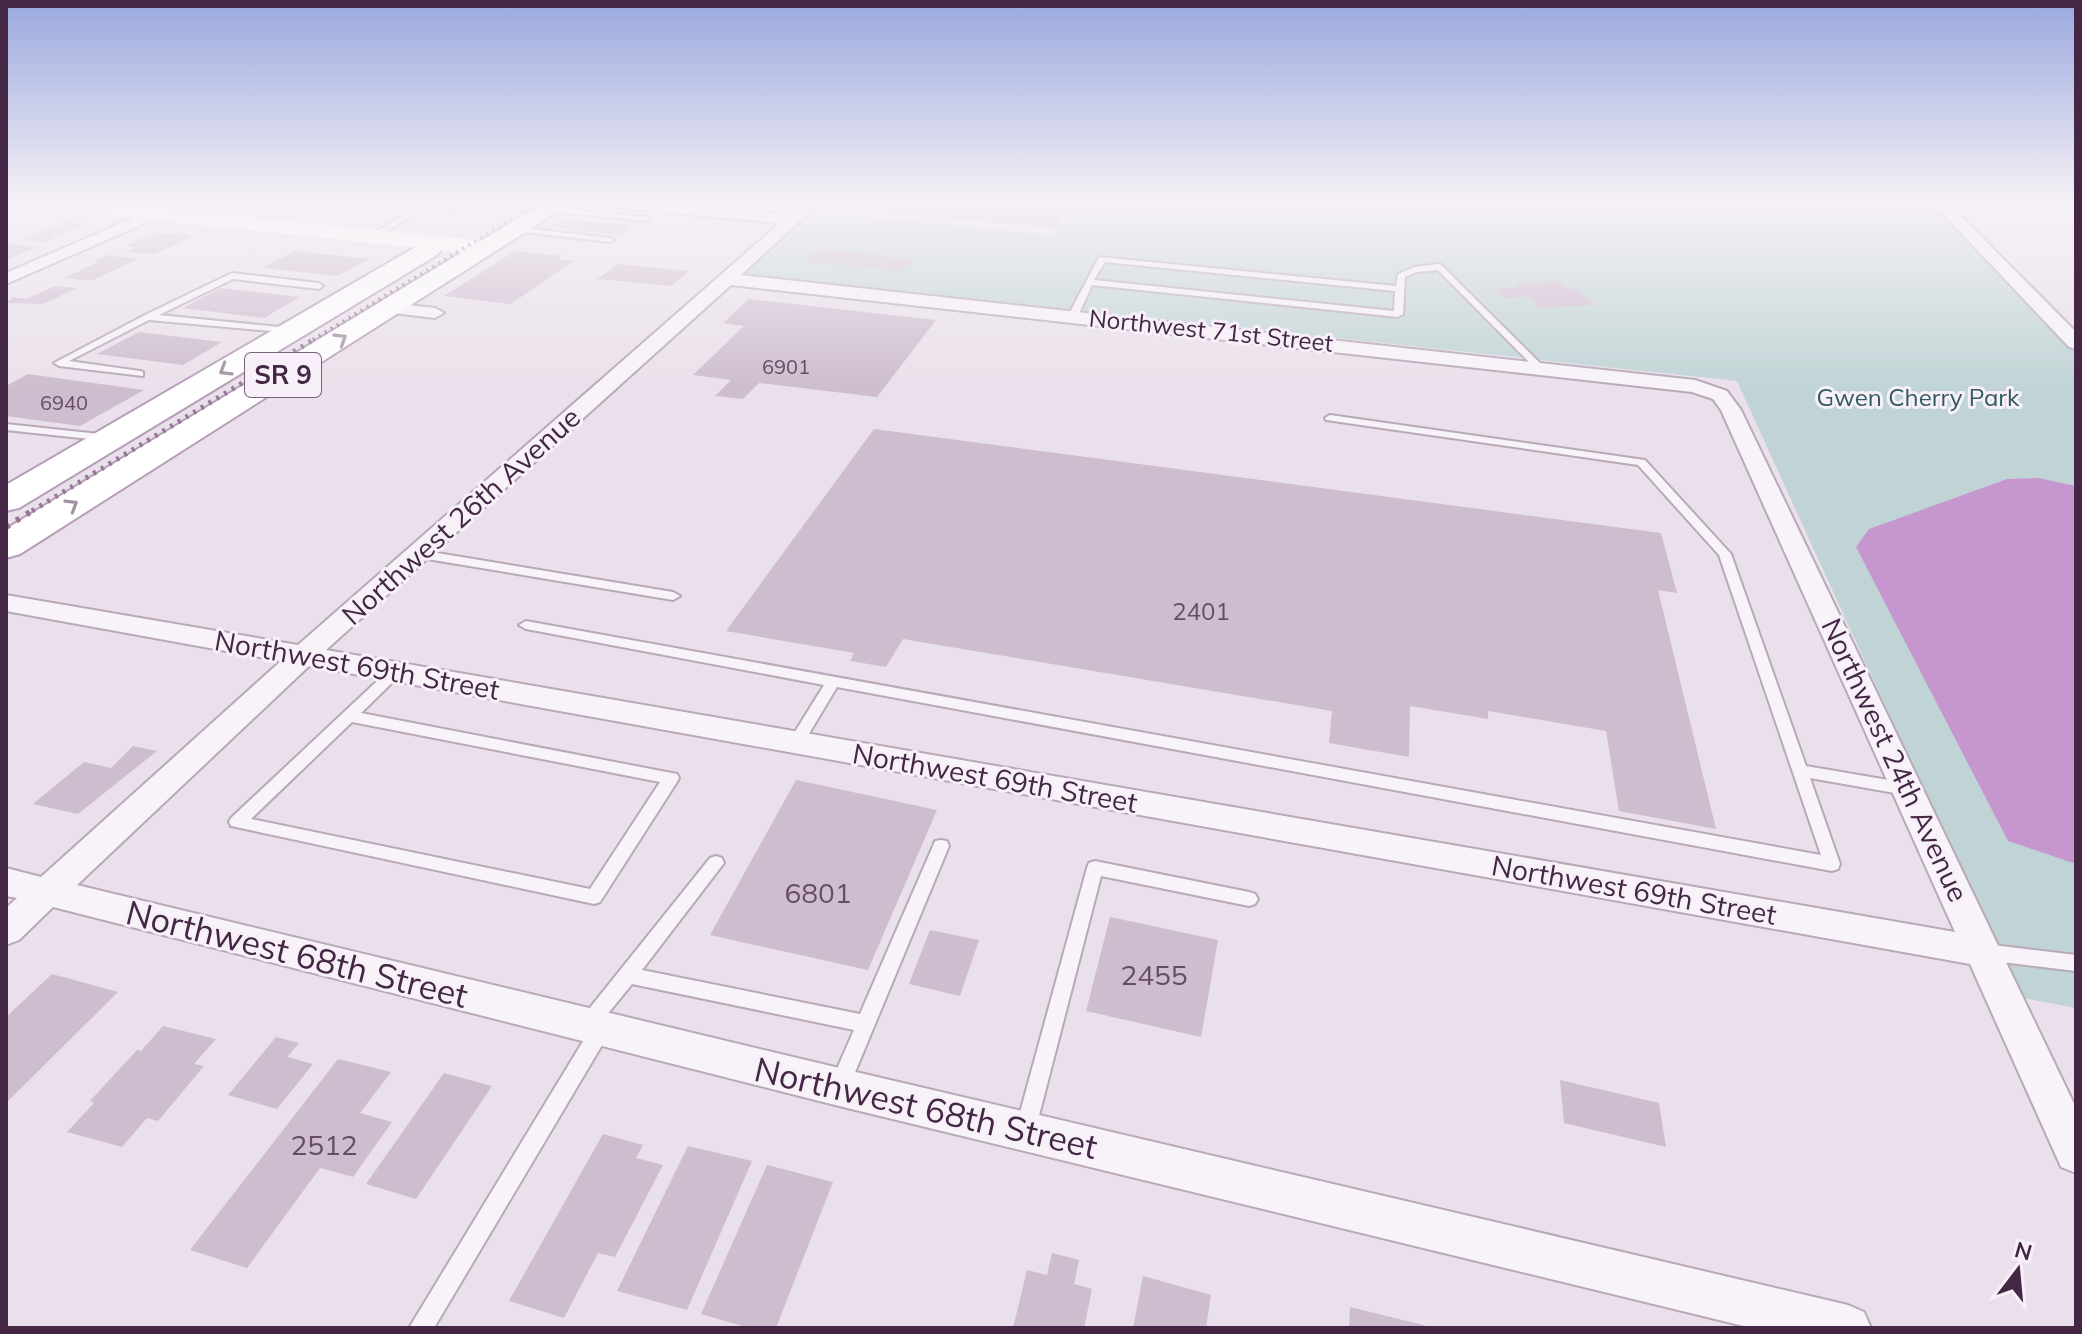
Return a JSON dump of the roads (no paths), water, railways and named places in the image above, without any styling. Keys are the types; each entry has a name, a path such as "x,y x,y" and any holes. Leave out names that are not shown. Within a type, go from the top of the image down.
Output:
{"main road":[{"name":"SR 9","path":"6,500 403,265"},
{"name":"SR 9","path":"6,546 457,265"}],"street":[{"path":"6,279 37,265"},
{"name":"Northwest 26th Avenue","path":"6,930 303,656 742,265"},
{"path":"2000,265 2076,343"},
{"name":"Northwest 71st Street","path":"727,279 1695,386"},
{"path":"391,308 435,313"},
{"name":"Northwest 24th Avenue","path":"1695,386 1720,395 1731,410 2076,1153"},
{"name":"Northwest 69th Street","path":"6,603 1985,952"},
{"name":"Northwest 68th Street","path":"6,882 839,1087 1848,1328"}],"lane":[{"path":"1073,316 1098,265"},
{"path":"1164,265 1400,289"},
{"path":"1089,282 1398,314 1401,276 1415,270 1440,267 1539,367"},
{"path":"140,374 59,363 232,276 319,286"},
{"path":"148,317 290,331"},
{"path":"526,625 1832,864 1725,554 1641,462 1330,418"},
{"path":"6,427 110,438"},
{"path":"419,554 673,596"},
{"path":"349,716 671,778 594,897 237,822 395,672"},
{"path":"796,743 833,682"},
{"path":"1800,771 1909,789"},
{"path":"839,1087 941,846"},
{"path":"421,1328 595,1027 628,975 716,863"},
{"path":"1024,1131 1095,868 1249,899"},
{"path":"1985,952 2076,963"},
{"path":"628,975 866,1024"}],"railway":[{"path":"313,340 436,265"},
{"path":"32,511 316,338"},
{"path":"6,527 35,509"}],"park label":[{"name":"Gwen Cherry Park","path":"1918,398"}]}
